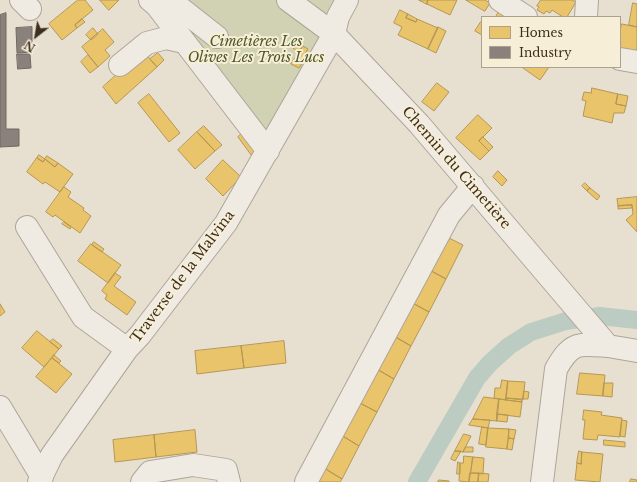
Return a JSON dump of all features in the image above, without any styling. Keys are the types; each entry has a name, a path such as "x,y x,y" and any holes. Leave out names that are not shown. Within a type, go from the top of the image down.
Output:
{"street":[{"path":"150,0 268,151"},
{"path":"170,0 217,37"},
{"name":"Chemin du Cimetière","path":"288,0 334,34 419,124 608,346"},
{"name":"Traverse de la Malvina","path":"40,480 52,455 127,349 145,329 226,223 334,34 338,17 347,0"},
{"path":"500,0 524,16"},
{"path":"586,16 587,0"},
{"path":"120,65 147,43 166,38 184,42"},
{"path":"621,59 637,62"},
{"path":"306,482 449,215 473,186"},
{"path":"27,227 83,318 127,349"},
{"path":"542,482 556,369 565,354 578,344 608,346 637,351"},
{"path":"0,407 40,480"},
{"path":"142,482 150,472 193,465 226,470 229,482"}],"green space":[{"name":"Cimetières Les Olives Les Trois Lucs","path":"158,0 339,0 263,141"}],"building: Homes":[{"path":"78,0 85,0 93,10 75,25 77,28 62,40 49,24"},
{"path":"100,0 119,0 109,10"},
{"path":"419,0 428,0 427,4"},
{"path":"428,0 457,0 450,15 427,4"},
{"path":"466,0 485,0 490,3 485,11"},
{"path":"541,0 572,0 576,2 568,16 561,16 552,10 550,13 546,11 544,14 537,10 539,7 537,6"},
{"path":"633,3 637,4 637,27 629,25"},
{"path":"500,9 512,16 496,16"},
{"path":"400,10 408,14 406,18 416,22 417,19 438,28 428,49 398,35 402,27 394,23"},
{"path":"408,14 417,19 416,22 406,18"},
{"path":"82,19 85,22 77,28 75,25"},
{"path":"481,22 481,34 475,31"},
{"path":"622,24 637,27 637,58 621,55"},
{"path":"438,27 446,31 436,53 428,49"},
{"path":"93,28 98,34 91,40 86,35"},
{"path":"103,29 114,42 105,50 110,56 98,67 82,47"},
{"path":"297,42 303,46 299,52 293,48"},
{"path":"303,46 308,49 301,61 296,57"},
{"path":"143,51 157,67 116,104 103,87"},
{"path":"158,53 164,60 157,67 150,59"},
{"path":"88,55 98,67 90,73 81,62"},
{"path":"296,57 303,62 299,68 291,64"},
{"path":"523,68 548,68 540,80"},
{"path":"437,83 449,92 434,111 422,102"},
{"path":"592,88 618,94 616,104 626,106 624,113 614,113 612,123 583,116 586,101 582,100 584,92 591,93"},
{"path":"149,94 180,133 169,142 138,103"},
{"path":"618,94 628,96 626,106 616,104"},
{"path":"478,115 492,128 479,141 489,151 480,160 456,138"},
{"path":"204,126 222,145 215,151 197,132"},
{"path":"197,132 215,151 195,169 178,150"},
{"path":"244,132 258,151 254,159 238,137"},
{"path":"483,137 493,147 489,151 479,141"},
{"path":"39,155 45,159 43,162 37,158"},
{"path":"47,156 58,163 55,167 45,159"},
{"path":"37,158 43,162 45,159 55,167 58,163 73,174 60,192 45,182 43,184 27,172"},
{"path":"223,160 241,177 223,196 206,179"},
{"path":"498,171 507,180 502,186 493,177"},
{"path":"585,183 590,188 587,191 582,186"},
{"path":"64,187 71,192 68,197 84,208 83,210 91,216 80,233 55,215 53,217 46,212"},
{"path":"590,188 600,196 597,200 587,191"},
{"path":"637,197 637,232 626,220 633,214 632,205 618,206 617,199"},
{"path":"632,205 632,208 618,209 618,206"},
{"path":"64,222 71,227 70,229 62,224"},
{"path":"443,235 463,245 446,279 426,268"},
{"path":"94,242 104,249 102,252 92,245"},
{"path":"91,244 121,265 108,283 78,261"},
{"path":"426,268 446,279 429,312 409,301"},
{"path":"115,273 121,277 114,286 136,302 127,315 105,299 107,295 102,291"},
{"path":"409,301 429,312 411,346 392,335"},
{"path":"0,304 5,312 0,316"},
{"path":"37,331 59,349 44,367 22,348"},
{"path":"392,335 411,346 394,379 375,368"},
{"path":"53,339 62,346 59,349 50,342"},
{"path":"284,341 286,363 244,368 241,346"},
{"path":"241,346 244,368 197,374 195,351"},
{"path":"54,355 61,361 59,363 52,358"},
{"path":"52,358 72,374 56,393 36,377"},
{"path":"375,368 394,379 377,412 358,402"},
{"path":"580,373 605,375 603,396 577,394"},
{"path":"502,380 508,381 506,400 494,398 495,388 500,388"},
{"path":"508,381 525,382 523,400 506,398"},
{"path":"604,383 613,383 612,397 603,396"},
{"path":"524,391 529,392 528,399 523,399"},
{"path":"484,397 499,399 497,421 473,419"},
{"path":"506,398 522,399 522,402 506,400"},
{"path":"499,399 522,402 520,417 497,414"},
{"path":"358,402 377,412 359,446 341,435"},
{"path":"584,410 602,412 601,415 622,418 620,437 598,435 597,440 583,439 585,420 583,420"},
{"path":"497,414 508,415 507,422 497,421"},
{"path":"473,419 490,420 488,428 469,425"},
{"path":"622,420 627,421 625,437 620,436"},
{"path":"482,427 488,428 486,445 479,444"},
{"path":"488,428 509,429 507,449 486,447"},
{"path":"509,429 516,430 514,439 509,438"},
{"path":"195,430 197,452 156,457 154,435"},
{"path":"464,434 471,436 463,452 455,451"},
{"path":"154,435 156,457 115,462 113,440"},
{"path":"341,435 359,446 342,479 324,468"},
{"path":"509,438 514,439 512,450 507,449"},
{"path":"604,440 625,442 625,447 604,445"},
{"path":"466,447 473,447 473,452 463,452"},
{"path":"455,451 461,451 455,461 451,459"},
{"path":"579,451 582,452 581,464 577,463"},
{"path":"582,452 603,454 600,482 575,480 577,463 581,464"},
{"path":"464,456 473,457 469,482 459,481 460,463 463,463"},
{"path":"473,457 484,458 483,474 471,473"},
{"path":"458,462 460,463 460,474 457,474"},
{"path":"324,468 342,479 340,482 316,482"},
{"path":"470,473 479,473 478,482 469,482"},
{"path":"479,473 489,474 488,482 478,482"},
{"path":"631,479 637,480 637,482 630,482"},
{"path":"439,480 449,481 449,482 438,482"}],"building: Industry":[{"path":"6,13 6,129 19,129 19,146 0,147 0,15"},
{"path":"32,27 32,52 17,53 16,28"},
{"path":"17,54 30,54 31,68 18,69"}],"waterway":[{"path":"417,482 477,378 490,363 509,346 531,332 566,321 600,316 637,320"}]}
